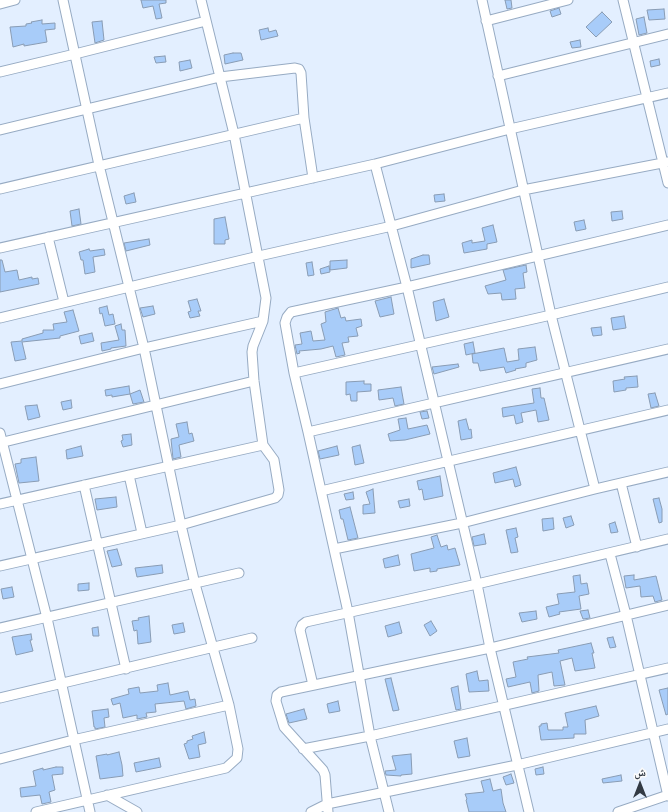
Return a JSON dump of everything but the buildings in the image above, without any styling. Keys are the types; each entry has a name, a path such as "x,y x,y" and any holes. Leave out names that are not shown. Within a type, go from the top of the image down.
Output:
{"street":[{"path":"0,4 14,0"},
{"path":"36,812 226,768 237,758 238,749 229,705 195,584 181,525 144,348 99,165 63,0"},
{"path":"0,566 181,525 275,498 278,495 279,490 274,460 263,444 254,381 252,349 263,321 266,298 234,134 201,0"},
{"path":"482,0 551,315 595,489"},
{"path":"486,21 568,0"},
{"path":"623,0 646,99 666,162 668,183"},
{"path":"0,72 206,22"},
{"path":"498,76 633,41 668,34"},
{"path":"0,130 220,76 295,68 299,69 301,73 304,118 313,178"},
{"path":"0,248 375,164 510,129 668,94"},
{"path":"0,189 304,118"},
{"path":"0,318 129,286 392,226 523,190 666,162"},
{"path":"375,164 407,287 529,812"},
{"path":"389,812 370,736 348,612 294,373 285,323 287,317 291,312 407,287 668,225"},
{"path":"48,237 64,302"},
{"path":"294,373 668,287"},
{"path":"0,384 144,348 263,321"},
{"path":"308,432 566,374 668,349"},
{"path":"1,443 254,381"},
{"path":"321,491 668,410"},
{"path":"0,433 1,443 47,618 90,812"},
{"path":"0,504 263,444"},
{"path":"334,549 462,522 668,472"},
{"path":"129,475 142,533"},
{"path":"621,483 637,547"},
{"path":"84,484 96,544 126,669"},
{"path":"313,685 300,630 302,625 306,622 610,554 668,539"},
{"path":"610,554 626,615 668,795 618,812"},
{"path":"0,628 239,573"},
{"path":"327,808 326,775 284,727 276,701 277,695 281,692 490,648 668,605"},
{"path":"0,698 252,638"},
{"path":"304,749 370,736 668,668"},
{"path":"0,759 73,740 229,705"},
{"path":"311,812 384,792 517,764 668,729"},
{"path":"107,795 137,812"}]}
